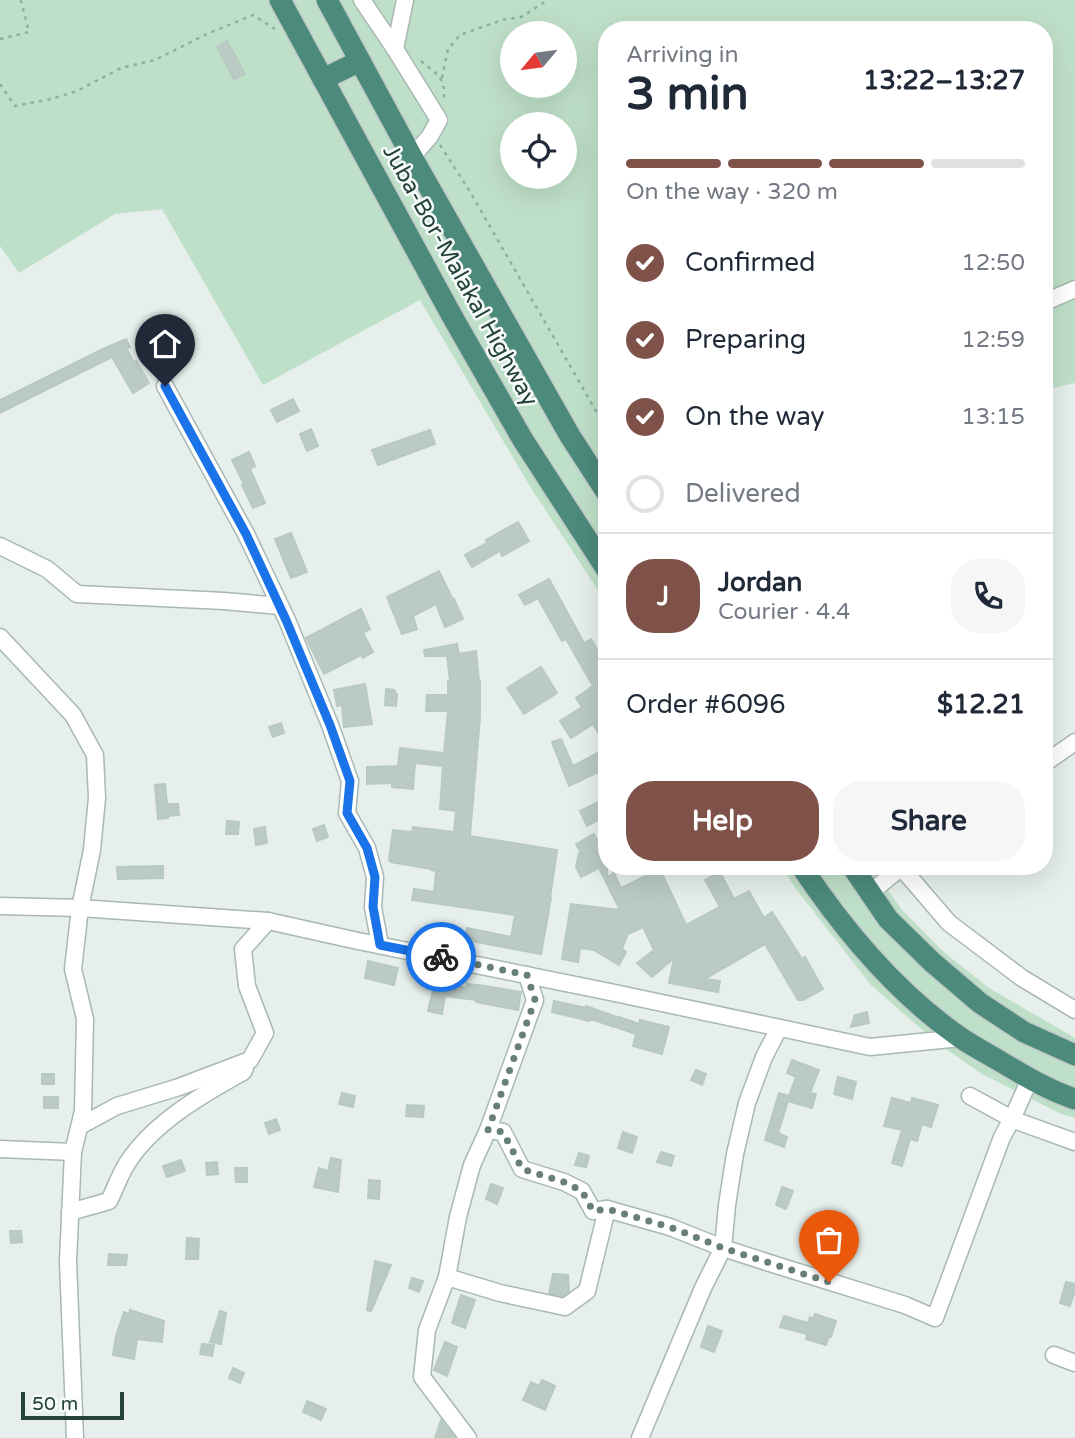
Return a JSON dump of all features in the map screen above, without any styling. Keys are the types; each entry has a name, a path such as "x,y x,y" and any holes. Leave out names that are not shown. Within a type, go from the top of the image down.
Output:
{"highway":[{"name":"Juba-Bor-Malakal Highway","path":"280,0 452,316 523,440 598,555"},
{"name":"Juba-Bor-Malakal Highway","path":"327,0 412,157 570,436 598,479"},
{"path":"323,79 360,61"},
{"path":"807,875 829,907 879,967 925,1009 961,1038 1030,1079 1075,1099"},
{"path":"858,875 888,919 932,962 981,1003 1024,1032 1075,1055"}],"street":[{"path":"362,0 439,120 430,136 412,157"},
{"path":"395,49 405,0"},
{"path":"1053,299 1075,289"},
{"path":"165,386 246,534 330,725 350,781 347,813 367,848 375,877 373,907 380,945"},
{"path":"0,546 47,569 77,594 224,601 280,607"},
{"path":"0,637 73,715 95,755 97,798 93,837 80,908 73,969 85,1019 83,1111 73,1152 68,1261 75,1438"},
{"path":"1053,757 1075,742"},
{"path":"870,893 891,875"},
{"path":"908,875 948,923 1022,978 1075,1010"},
{"path":"0,906 80,908 268,921 870,1047 961,1038"},
{"path":"70,1212 109,1201 128,1163 150,1134 215,1087 243,1072 265,1033 247,986 243,949 268,921"},
{"path":"468,1438 422,1377 427,1330 447,1278 458,1217 472,1165 488,1130 535,1000 527,975"},
{"path":"640,1438 703,1288 723,1248 735,1154 747,1103 764,1057 779,1028"},
{"path":"80,1126 117,1106 180,1087 250,1060"},
{"path":"488,1130 503,1132 522,1169 564,1182 582,1191 593,1211 607,1209 670,1227 723,1248 905,1305 935,1318 1002,1137 1030,1079"},
{"path":"970,1096 1014,1120 1075,1142"},
{"path":"0,1149 73,1152"},
{"path":"447,1278 565,1307 587,1291 607,1209"},
{"path":"1054,1355 1075,1363"}],"path":[{"path":"0,39 29,32 21,1 23,0"},
{"path":"442,78 448,48 460,35 521,16 548,0"},
{"path":"0,84 15,106 51,99 77,92 121,68 155,60 253,15 274,29"},
{"path":"430,136 443,147 469,190 598,414"}],"green space":[{"path":"0,0 1075,0 1075,383 1053,388 1053,21 598,21 598,590 531,488 420,300 263,385 162,209 115,214 19,273 0,246"},
{"path":"787,875 877,875 902,910 945,953 989,988 1075,1038 1075,1118 1059,1113 982,1074 936,1042 871,985"}],"building":[{"path":"227,41 245,74 234,80 217,47"},
{"path":"126,339 130,347 127,349 134,363 136,361 149,383 133,393 112,357 0,413 0,400"},
{"path":"293,399 299,411 277,422 271,410"},
{"path":"311,429 318,446 307,451 300,434"},
{"path":"430,430 435,444 378,465 372,450"},
{"path":"249,452 255,466 250,469 265,503 253,508 232,460"},
{"path":"518,522 529,541 502,556 500,551 472,567 465,555"},
{"path":"291,533 307,572 291,578 275,539"},
{"path":"439,571 463,619 445,627 436,604 413,616 417,629 402,634 387,597"},
{"path":"549,579 584,643 591,639 598,651 598,732 593,724 571,738 560,721 582,707 576,698 593,686 566,639 562,641 538,598 525,605 519,595"},
{"path":"361,609 370,629 363,633 373,652 363,658 361,655 324,674 306,638"},
{"path":"457,644 459,654 476,651 480,681 480,717 470,836 557,850 541,954 465,940 467,928 511,937 515,915 412,900 414,889 434,892 436,871 389,860 393,830 412,832 413,827 454,832 456,811 440,809 443,766 415,763 413,789 392,787 392,783 367,784 367,767 398,766 400,748 444,753 448,711 426,711 427,695 448,695 450,681 447,656 425,656 424,650"},
{"path":"541,667 557,693 524,714 507,688"},
{"path":"365,684 372,724 344,727 342,705 337,706 334,690"},
{"path":"386,689 394,690 397,695 396,706 385,705"},
{"path":"281,723 284,733 273,737 269,727"},
{"path":"561,739 573,766 598,753 598,772 569,786 552,742"},
{"path":"165,784 167,804 178,804 179,815 158,819 155,785"},
{"path":"598,802 598,820 587,826 580,811"},
{"path":"227,821 239,822 238,834 226,834"},
{"path":"324,825 328,837 317,841 313,829"},
{"path":"265,827 267,843 256,845 254,829"},
{"path":"594,834 598,842 598,868 581,877 576,867 579,853 582,854 576,844"},
{"path":"163,866 163,878 118,879 117,867"},
{"path":"602,875 615,875 621,888 648,875 663,875 686,925 720,907 705,880 722,875 734,899 749,891 764,918 772,912 802,959 805,957 823,989 798,1000 765,944 705,979 720,981 718,992 669,983 674,958 652,977 637,963 654,950 643,927 628,934 622,949 626,952 619,965 594,950 580,948 578,962 562,959 571,904 620,910"},
{"path":"368,961 398,968 394,985 365,978"},
{"path":"444,984 467,988 467,984 479,985 521,992 518,1010 445,996 442,1014 428,1011 434,986 443,988"},
{"path":"554,1001 586,1006 617,1017 614,1027 594,1020 552,1012"},
{"path":"867,1012 869,1023 851,1027 855,1015"},
{"path":"619,1017 639,1024 640,1020 669,1027 662,1054 633,1046 636,1034 616,1027"},
{"path":"792,1060 819,1070 810,1093 816,1094 812,1108 788,1101 778,1133 787,1137 784,1147 765,1140 779,1093 789,1096 796,1077 787,1073"},
{"path":"696,1070 706,1074 702,1085 691,1080"},
{"path":"42,1074 54,1074 54,1084 42,1084"},
{"path":"838,1077 856,1082 852,1099 834,1094"},
{"path":"342,1093 355,1096 353,1107 339,1104"},
{"path":"44,1097 58,1097 58,1108 44,1108"},
{"path":"892,1098 911,1103 912,1098 938,1105 931,1127 922,1124 917,1141 910,1139 902,1166 892,1163 902,1130 884,1126"},
{"path":"407,1105 424,1106 423,1117 406,1116"},
{"path":"276,1119 280,1130 269,1134 265,1123"},
{"path":"623,1132 637,1137 632,1153 618,1148"},
{"path":"661,1152 674,1156 671,1166 657,1162"},
{"path":"579,1153 589,1156 586,1167 575,1165"},
{"path":"331,1158 341,1160 338,1192 314,1187 319,1168 328,1171"},
{"path":"181,1160 185,1171 167,1177 163,1166"},
{"path":"217,1162 218,1174 207,1175 206,1163"},
{"path":"235,1168 247,1168 247,1182 236,1182"},
{"path":"369,1180 380,1181 379,1199 368,1198"},
{"path":"491,1184 503,1188 497,1204 486,1199"},
{"path":"782,1187 793,1191 786,1209 776,1205"},
{"path":"10,1231 21,1231 22,1242 11,1243"},
{"path":"187,1238 199,1239 198,1259 186,1259"},
{"path":"109,1254 127,1255 126,1265 108,1265"},
{"path":"375,1261 391,1265 371,1311 367,1310"},
{"path":"553,1274 568,1275 569,1291 563,1296 549,1293"},
{"path":"412,1278 423,1281 419,1292 409,1288"},
{"path":"1066,1282 1075,1284 1070,1306 1060,1303"},
{"path":"461,1295 475,1300 465,1328 452,1323"},
{"path":"130,1310 164,1321 162,1342 137,1339 134,1359 113,1355 124,1312 129,1314"},
{"path":"220,1311 226,1313 221,1344 210,1342"},
{"path":"815,1314 836,1321 826,1345 806,1339 807,1334 780,1327 784,1316 808,1323 810,1317 813,1319"},
{"path":"708,1326 722,1331 714,1352 701,1347"},
{"path":"445,1342 457,1347 447,1376 434,1370"},
{"path":"202,1344 214,1345 212,1356 200,1354"},
{"path":"233,1368 244,1373 240,1383 229,1378"},
{"path":"542,1380 555,1386 545,1410 523,1400 531,1382 539,1386"},
{"path":"307,1401 326,1409 321,1420 303,1412"},
{"path":"441,1420 455,1438 435,1438"}],"way so far":[{"path":"441,957 527,975 535,1000 488,1130 503,1132 522,1169 564,1182 582,1191 593,1211 607,1209 670,1227 723,1248 829,1282"}],"route":[{"path":"165,386 246,534 330,725 350,781 347,813 367,848 375,877 373,907 380,945 441,957"}]}
